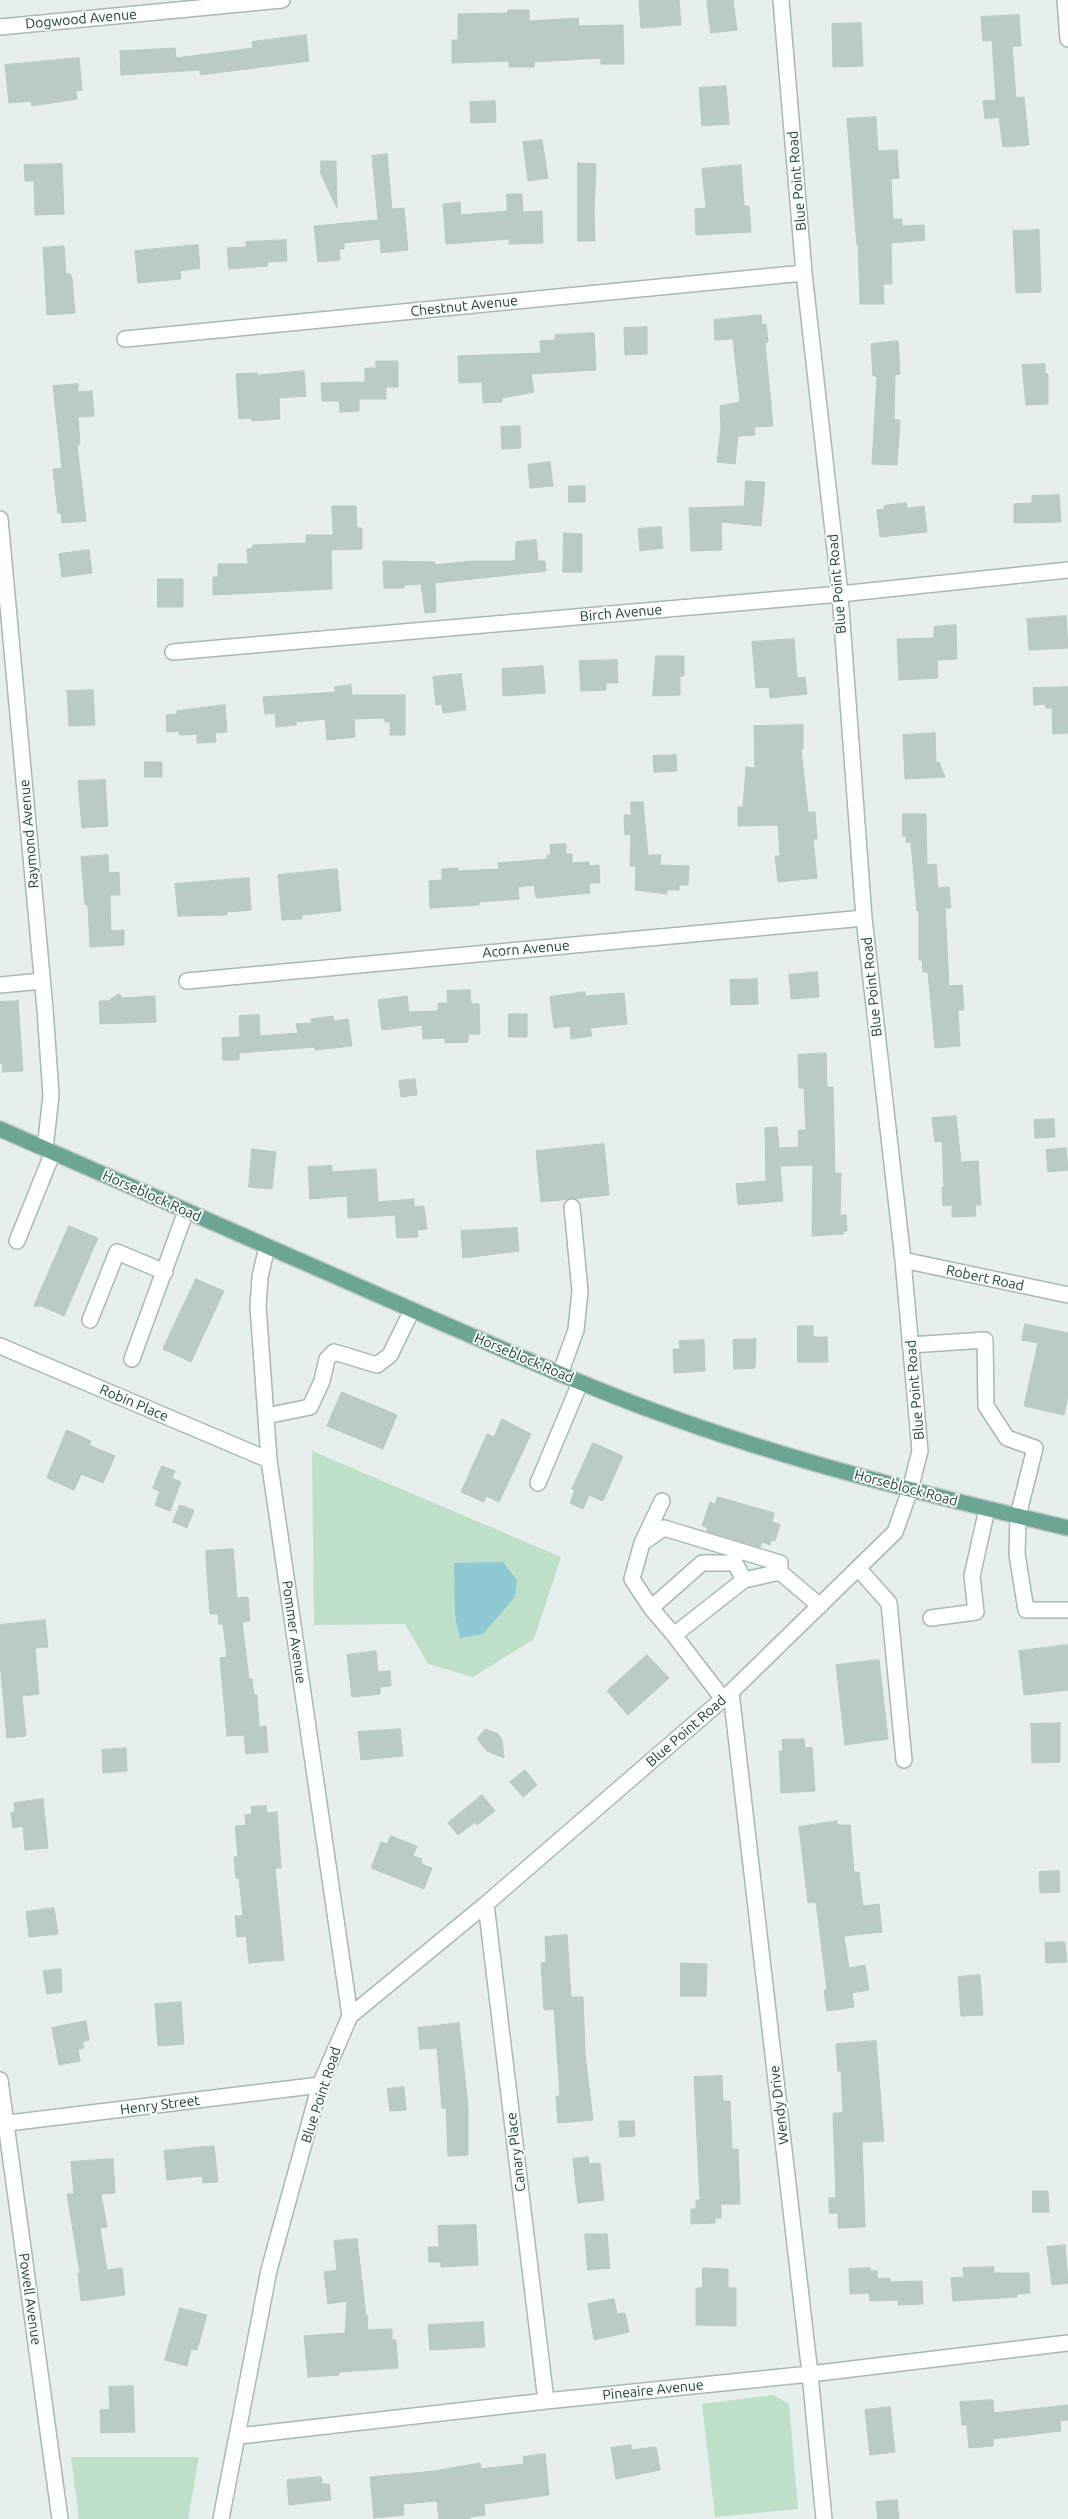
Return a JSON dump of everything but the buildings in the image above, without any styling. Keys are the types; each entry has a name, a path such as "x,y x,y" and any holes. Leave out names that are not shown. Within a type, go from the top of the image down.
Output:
{"main road":[{"name":"Horseblock Road","path":"0,1129 580,1383 655,1412 751,1444 910,1490 1068,1528"}],"street":[{"name":"Dogwood Avenue","path":"0,27 282,0"},
{"name":"Blue Point Road","path":"221,2519 239,2436 269,2270 320,2085 350,2016 486,1904 727,1696 895,1532 910,1490 920,1452 903,1260 864,918 840,594 804,273 781,0"},
{"path":"1065,0 1068,39"},
{"name":"Chestnut Avenue","path":"124,339 804,273"},
{"name":"Raymond Avenue","path":"0,519 51,1095 49,1151 17,1241"},
{"name":"Birch Avenue","path":"173,652 840,594 1068,570"},
{"name":"Acorn Avenue","path":"187,981 864,918"},
{"path":"0,985 42,981"},
{"path":"560,1374 576,1330 580,1291 572,1207"},
{"path":"132,1359 186,1211"},
{"name":"Pommer Avenue","path":"267,1247 260,1277 258,1306 269,1460 350,2016"},
{"path":"90,1320 116,1252 165,1272"},
{"name":"Robert Road","path":"903,1260 1068,1295"},
{"path":"266,1416 310,1407 322,1381 327,1359 334,1352 377,1365 390,1354 412,1310"},
{"path":"910,1345 985,1340 986,1406 1007,1438 1035,1448 1018,1516 1017,1554 1026,1610 1068,1610"},
{"name":"Robin Place","path":"0,1346 269,1460"},
{"path":"538,1483 580,1383"},
{"path":"662,1501 642,1543 632,1579 651,1608 727,1696"},
{"path":"931,1618 976,1612 972,1576 987,1509"},
{"path":"642,1543 664,1528 780,1563 780,1572 820,1606"},
{"path":"651,1608 702,1563 735,1563 744,1580"},
{"path":"858,1568 889,1603 904,1760"},
{"path":"674,1635 744,1580 780,1572"},
{"name":"Wendy Drive","path":"727,1696 810,2374 824,2519"},
{"name":"Canary Place","path":"486,1904 546,2401"},
{"name":"Powell Avenue","path":"0,2080 3,2124 60,2519"},
{"name":"Henry Street","path":"3,2124 320,2085"},
{"name":"Pineaire Avenue","path":"239,2436 546,2401 810,2374 1068,2343"}],"green space":[{"path":"312,1451 561,1557 534,1639 473,1677 428,1664 405,1624 314,1625"},
{"path":"773,2395 789,2404 798,2509 715,2517 702,2404"},
{"path":"71,2457 199,2457 188,2519 79,2519"}],"water":[{"path":"503,1562 517,1580 515,1597 483,1634 460,1638 455,1616 454,1563"}]}
